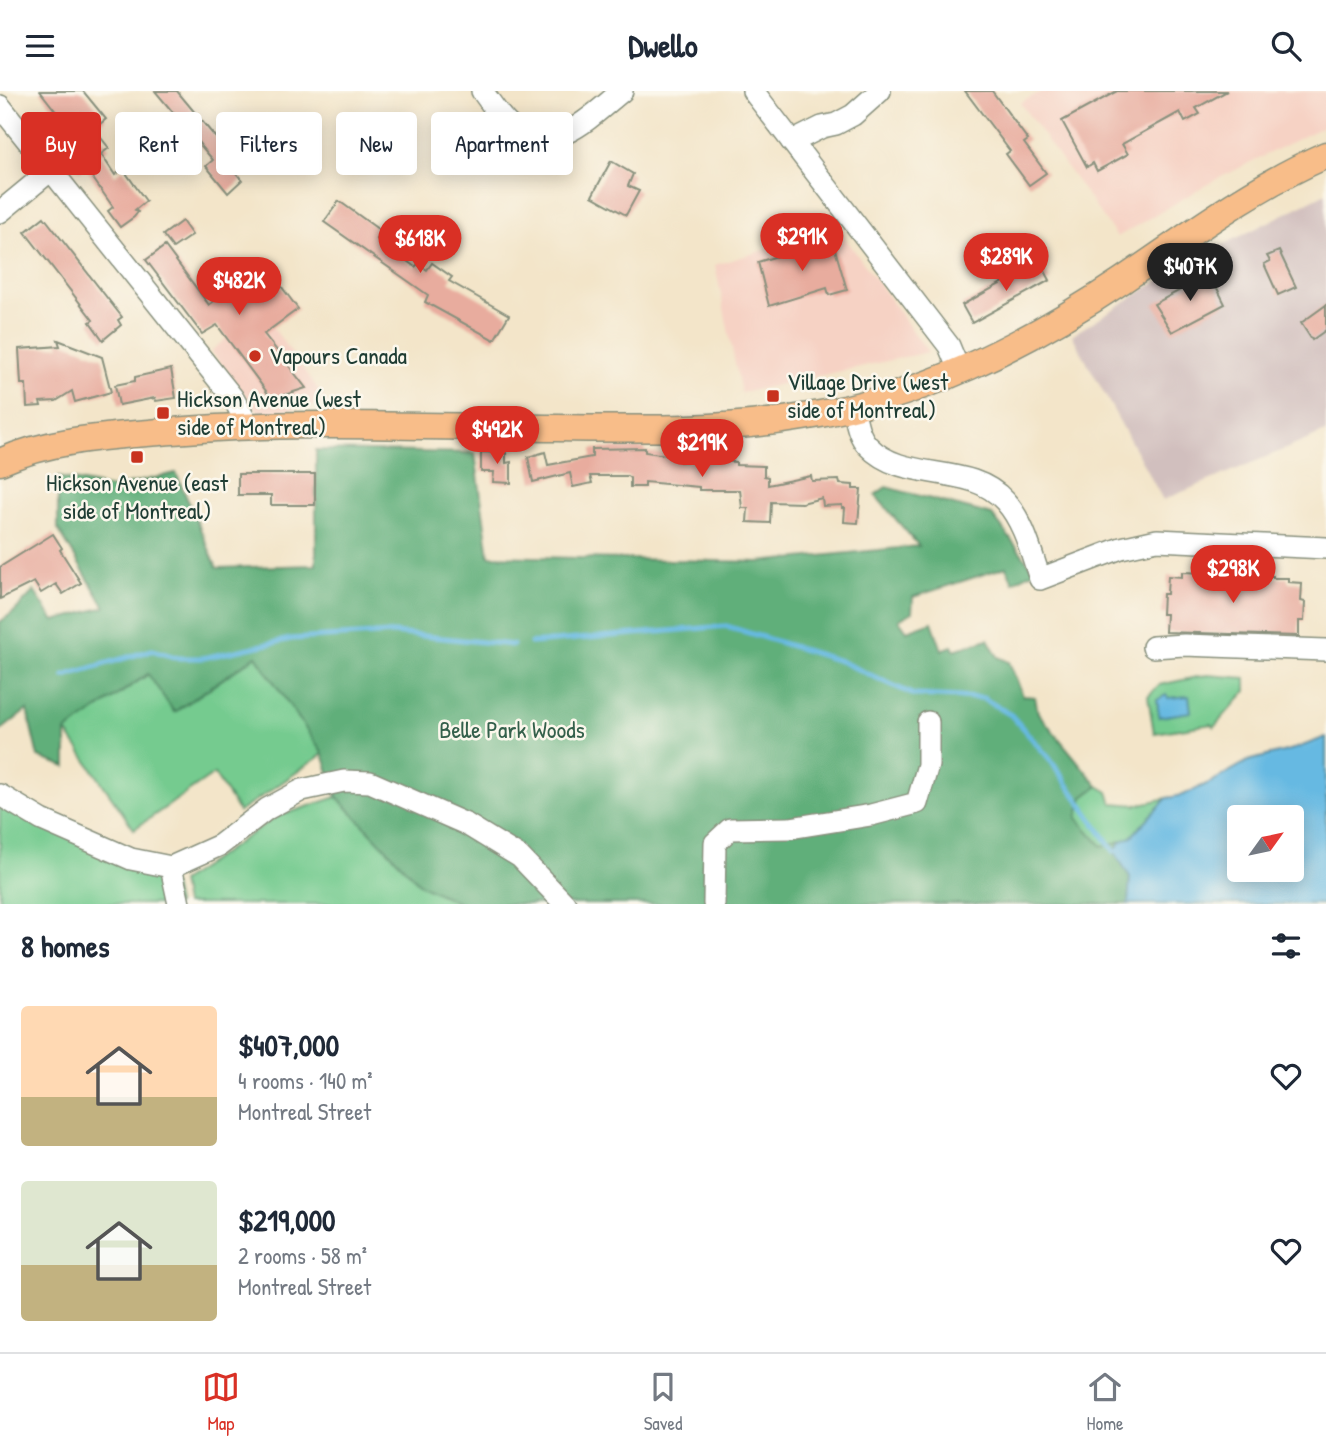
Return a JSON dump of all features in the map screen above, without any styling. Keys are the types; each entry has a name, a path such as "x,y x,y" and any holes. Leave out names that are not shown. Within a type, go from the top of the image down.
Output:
{"main road":[{"path":"0,462 79,439 248,425 693,428 751,425 807,417 903,391 960,370 1035,335 1243,200 1326,155"}],"street":[{"path":"482,91 517,131 536,138 552,138 570,132 622,91"},
{"path":"753,91 949,346 960,370"},
{"path":"792,142 822,127 844,120 880,91"},
{"path":"0,106 21,132"},
{"path":"0,212 45,175"},
{"path":"55,175 233,398 248,425"},
{"path":"853,406 862,438 883,458 905,466 971,479 991,489 1004,500 1024,532 1040,579 1121,548 1157,540 1326,548"},
{"path":"1153,647 1184,645 1326,650"},
{"path":"714,904 715,843 730,829 790,828 872,815 917,803 928,765 928,722"},
{"path":"0,796 42,820 131,859 171,867 220,845 267,809 302,790 344,781 370,782 466,824 520,857 565,904"},
{"path":"171,867 179,904"}],"shaded area":[{"path":"1042,91 1326,91 1326,125 1215,180 1117,237 1020,103"},
{"path":"1326,193 1326,432 1163,500 1072,335 1189,262"},
{"path":"838,228 928,352 741,393 715,265"},
{"path":"261,311 328,403 261,415 211,351"}],"green space":[{"name":"Belle Park Woods","path":"316,450 475,453 489,556 759,562 919,546 875,495 886,487 992,515 1035,571 1013,582 1006,567 913,597 912,612 899,620 907,631 932,622 942,650 952,646 954,650 988,639 998,657 1009,662 1023,696 1035,697 1038,713 1098,786 1083,797 1077,818 1102,846 1122,841 1114,851 1130,877 1128,904 461,904 421,885 337,797 323,754 256,656 174,712 148,674 66,731 66,767 38,757 27,710 0,731 0,622 34,591 54,621 105,607 58,529 58,477 112,488 176,473 217,568 316,565"},
{"path":"256,656 323,754 239,812 214,774 134,829 66,731 149,674 175,712"},
{"path":"1207,675 1246,678 1246,691 1214,727 1212,724 1154,733 1148,696 1159,685"},
{"path":"1098,786 1108,792 1112,803 1137,805 1167,798 1131,837 1122,841 1130,877 1065,825 1083,797"},
{"path":"0,795 153,860 173,885 177,904 0,904"},
{"path":"337,797 421,885 461,904 185,904 181,882 276,817"}],"water":[{"path":"1166,695 1168,698 1189,696 1191,712 1159,717 1157,700"},
{"path":"1326,737 1326,904 1128,904 1130,877 1114,851 1122,841 1131,837 1167,798 1183,795 1248,761"}],"building":[{"path":"40,91 83,91 100,112 56,112"},
{"path":"155,91 177,91 194,112 173,112"},
{"path":"965,91 992,91 1028,140 1024,143 1046,173 1029,185 1006,154 1010,151"},
{"path":"1117,91 1227,91 1196,108 1200,114 1185,122 1180,112 1122,144 1128,154 1097,171 1093,163 1087,167 1062,121"},
{"path":"202,121 216,138 216,175 238,175 242,180 228,193 206,166 213,160 202,147"},
{"path":"101,138 109,148 101,154"},
{"path":"101,154 115,175 127,175 146,201 135,210 138,212 134,217 120,227 108,211 113,207 91,175 101,175"},
{"path":"611,161 633,174 628,186 639,191 626,215 592,196"},
{"path":"339,201 382,232 377,239 415,267 418,264 427,270 432,263 452,277 449,281 509,315 494,340 425,302 428,295 324,222"},
{"path":"44,217 122,317 118,320 121,325 103,340 90,322 93,320 25,232"},
{"path":"182,221 192,235 173,248 163,235"},
{"path":"832,239 847,290 829,295 827,288 769,306 758,262"},
{"path":"165,246 209,305 241,279 244,274 239,268 250,260 254,265 262,260 298,309 264,334 306,388 272,399 217,325 202,334 146,260"},
{"path":"1279,251 1296,287 1278,295 1264,264 1270,261 1267,256"},
{"path":"1040,262 1050,280 972,323 962,305"},
{"path":"1210,274 1225,304 1172,332 1154,304"},
{"path":"1326,305 1326,330 1312,340 1301,323"},
{"path":"58,340 102,357 111,392 75,402 72,391 56,401 40,402 41,406 27,407 26,384 21,384 19,349 60,346"},
{"path":"171,369 176,398 156,401 155,398 119,405 115,385 135,381 135,377"},
{"path":"645,448 645,452 681,457 680,462 712,460 736,462 736,465 764,466 768,485 811,476 812,481 839,480 840,484 861,489 858,523 844,522 845,508 842,508 842,505 823,506 822,498 802,503 771,502 770,523 747,522 748,508 742,508 740,490 699,490 699,487 645,482 645,487 630,487 630,478 627,476 590,476 592,483 573,487 570,473 533,482 528,457 545,452 548,465 592,457 592,449"},
{"path":"481,452 506,453 506,463 511,462 511,483 493,482 494,472 481,472"},
{"path":"238,474 315,474 315,505 271,505 271,495 238,495"},
{"path":"53,534 81,583 63,594 56,584 41,593 34,582 0,599 0,567"},
{"path":"1182,572 1273,576 1288,578 1288,582 1302,583 1304,621 1299,621 1299,636 1165,632 1163,594 1167,594 1168,576 1182,577"}],"waterway":[{"path":"531,643 726,626 840,661 914,695 983,698 1011,715 1049,758 1114,851"},
{"path":"64,676 152,650 178,658 203,658 291,639 393,633 513,645"}],"place":[{"name":"Vapours Canada","path":"255,356"},
{"name":"Village Drive (west side of Montreal)","path":"773,396"},
{"name":"Hickson Avenue (west side of Montreal)","path":"163,413"},
{"name":"Hickson Avenue (east side of Montreal)","path":"137,457"}]}
